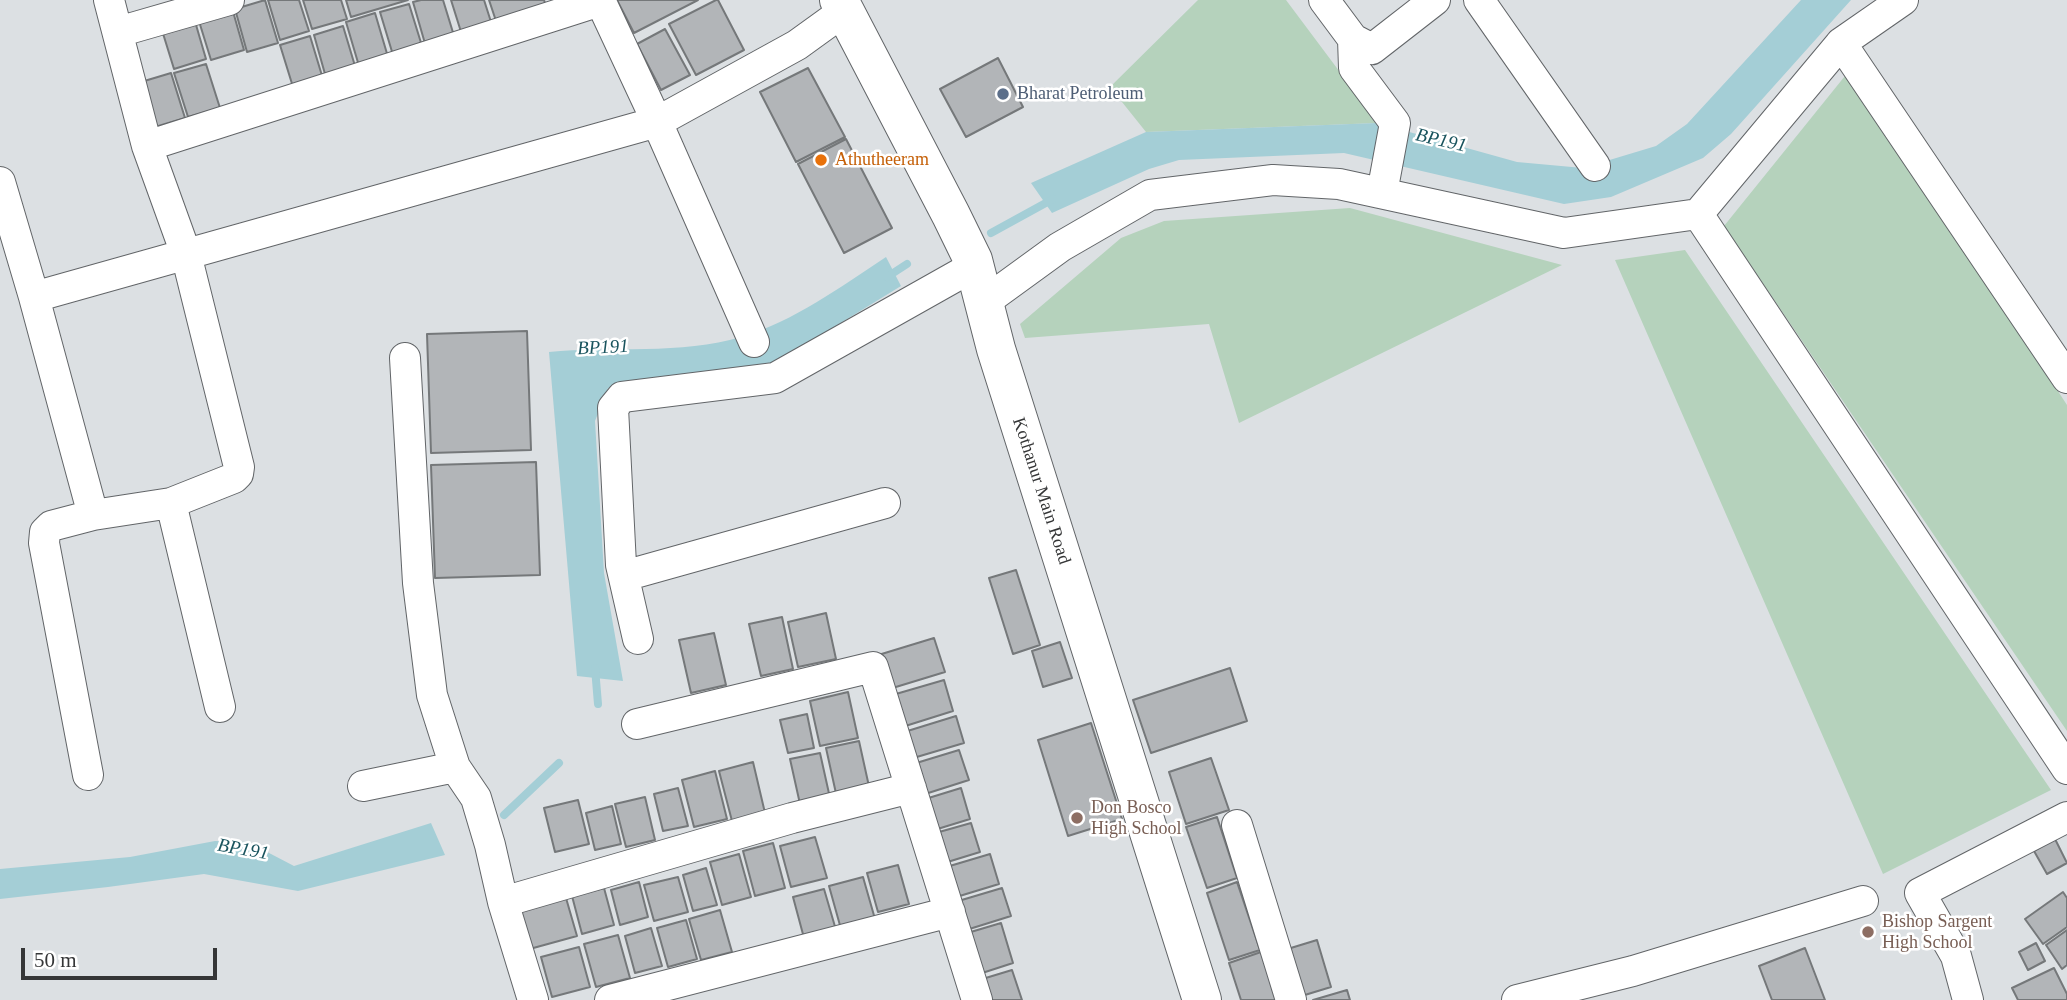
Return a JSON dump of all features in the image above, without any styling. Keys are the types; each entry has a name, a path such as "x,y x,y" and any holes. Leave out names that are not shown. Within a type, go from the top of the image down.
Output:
{"main road":[{"name":"Kothanur Main Road","path":"841,5 951,215 974,266 996,349 1202,1000"}],"street":[{"path":"88,775 44,544 45,532 51,526 93,515 171,503 234,478 239,467 186,254 147,146 109,0"},
{"path":"118,32 229,0"},
{"path":"147,146 600,0 754,342"},
{"path":"1324,0 1353,39 1372,50 1435,0"},
{"path":"1479,0 1595,166"},
{"path":"983,303 1060,247 1150,195 1273,180 1384,188 1564,233 1698,214 1841,43 1903,0"},
{"path":"34,297 657,122 797,46 841,5"},
{"path":"1353,39 1354,68 1395,123 1384,188"},
{"path":"1841,43 2067,378"},
{"path":"0,183 93,515"},
{"path":"1698,214 2067,769"},
{"path":"638,639 621,565 613,408 622,397 775,378 974,266"},
{"path":"405,358 418,583 432,695 455,766 476,798 530,999"},
{"path":"171,503 220,708"},
{"path":"624,576 885,503"},
{"path":"637,724 873,667 977,1000"},
{"path":"363,786 455,766"},
{"path":"503,902 792,818 911,788"},
{"path":"1968,1000 1956,956 1920,893 2067,817"},
{"path":"1237,825 1291,1000"},
{"path":"1517,1000 1633,971 1863,901"},
{"path":"610,1000 950,912"}],"green space":[{"path":"1198,0 1286,0 1378,123 1146,132 1110,87"},
{"path":"1849,71 2067,405 2067,731 1724,226"},
{"path":"1350,208 1562,265 1239,423 1209,324 1025,338 1020,324 1121,238 1164,221"},
{"path":"1685,250 2051,790 1883,874 1615,260"}],"water":[{"path":"1801,0 1851,0 1731,134 1703,158 1611,197 1564,204 1344,153 1179,160 1149,169 1052,213 1031,183 1146,132 1377,123 1517,162 1583,168 1656,146 1687,124"},
{"path":"886,257 901,286 777,362 759,368 608,388 595,421 604,573 623,681 577,676 549,352 670,348 718,343 741,337 798,313"},
{"path":"431,823 445,855 298,891 204,874 0,899 0,869 130,857 215,841 248,842 294,866"}],"building":[{"path":"265,0 278,43 247,52 235,9"},
{"path":"268,0 299,0 309,31 280,40"},
{"path":"303,0 341,0 347,19 312,29"},
{"path":"346,0 408,0 351,17"},
{"path":"443,0 455,39 426,47 413,2"},
{"path":"451,0 484,0 492,25 462,35"},
{"path":"489,0 544,0 547,9 497,24"},
{"path":"617,0 698,0 634,33"},
{"path":"716,0 744,50 696,75 669,24"},
{"path":"409,4 422,46 393,55 380,12"},
{"path":"232,8 244,50 211,60 198,18"},
{"path":"375,13 388,57 359,66 346,22"},
{"path":"194,18 206,59 174,69 161,27"},
{"path":"343,26 355,66 325,74 314,35"},
{"path":"665,29 690,75 661,90 637,44"},
{"path":"310,36 323,79 293,87 280,45"},
{"path":"998,58 1023,107 966,137 940,89"},
{"path":"206,64 220,108 188,117 174,73"},
{"path":"808,68 845,137 796,162 760,92"},
{"path":"171,73 185,118 155,127 141,82"},
{"path":"846,139 892,228 844,253 798,164"},
{"path":"527,331 531,450 431,453 427,334"},
{"path":"536,462 540,575 435,578 431,465"},
{"path":"1016,570 1040,645 1013,654 989,578"},
{"path":"826,613 836,659 798,667 788,622"},
{"path":"782,617 793,669 761,676 749,624"},
{"path":"714,633 726,685 691,693 679,640"},
{"path":"934,638 945,672 886,690 875,656"},
{"path":"1060,642 1072,678 1043,687 1032,651"},
{"path":"1230,668 1247,721 1151,753 1133,700"},
{"path":"944,680 953,711 899,728 889,696"},
{"path":"848,692 858,738 820,746 810,701"},
{"path":"807,714 814,748 788,753 780,720"},
{"path":"956,716 964,743 910,759 901,733"},
{"path":"1091,723 1122,819 1068,836 1038,740"},
{"path":"859,741 870,791 837,798 826,748"},
{"path":"959,750 969,780 922,795 913,764"},
{"path":"820,753 830,798 800,804 790,759"},
{"path":"1211,758 1229,810 1186,824 1169,772"},
{"path":"753,762 765,813 732,821 719,771"},
{"path":"715,771 727,819 694,827 682,780"},
{"path":"678,788 688,826 663,831 654,794"},
{"path":"961,788 970,819 931,831 922,800"},
{"path":"645,797 655,840 626,847 615,804"},
{"path":"578,800 589,844 555,852 544,808"},
{"path":"612,806 621,844 595,850 586,813"},
{"path":"1217,817 1237,878 1207,888 1186,827"},
{"path":"971,823 980,852 941,864 932,834"},
{"path":"815,837 827,878 791,887 780,846"},
{"path":"2055,839 2067,863 2047,874 2034,851"},
{"path":"773,843 785,888 755,896 743,851"},
{"path":"739,854 751,897 722,905 710,862"},
{"path":"990,854 999,884 953,898 943,868"},
{"path":"898,865 909,904 878,912 867,873"},
{"path":"706,868 717,905 693,911 683,875"},
{"path":"678,877 688,912 654,921 644,885"},
{"path":"863,877 875,919 841,929 829,886"},
{"path":"639,882 648,917 620,925 611,890"},
{"path":"1237,882 1260,950 1229,960 1207,893"},
{"path":"604,888 614,925 582,934 572,896"},
{"path":"1002,888 1011,916 963,931 955,902"},
{"path":"824,889 836,930 804,938 793,897"},
{"path":"2063,892 2067,898 2067,927 2043,944 2025,919"},
{"path":"566,898 577,936 526,950 516,911"},
{"path":"720,910 732,952 701,960 689,919"},
{"path":"686,920 697,959 668,967 657,928"},
{"path":"1001,923 1013,963 976,975 964,934"},
{"path":"651,928 662,966 635,973 625,936"},
{"path":"2067,930 2067,965 2062,969 2046,945"},
{"path":"618,935 630,978 596,987 584,944"},
{"path":"1317,940 1331,987 1295,998 1281,951"},
{"path":"2036,943 2045,961 2028,970 2019,952"},
{"path":"579,947 590,987 552,997 541,957"},
{"path":"1805,948 1825,1000 1772,1000 1759,966"},
{"path":"1261,952 1277,1000 1241,1000 1229,963"},
{"path":"2054,968 2067,994 2067,1000 2018,1000 2012,988"},
{"path":"1012,970 1022,1000 985,1000 979,980"},
{"path":"1347,990 1350,1000 1313,1000"}],"waterway":[{"name":"BP191","path":"991,233 1053,199"},
{"name":"BP191","path":"887,277 907,264"},
{"name":"BP191","path":"595,668 598,704"},
{"name":"BP191","path":"504,815 559,763"}],"place":[{"name":"Bharat Petroleum","path":"1003,94"},
{"name":"Athutheeram","path":"821,160"},
{"name":"Don Bosco High School","path":"1077,818"},
{"name":"Bishop Sargent High School","path":"1868,932"}]}
